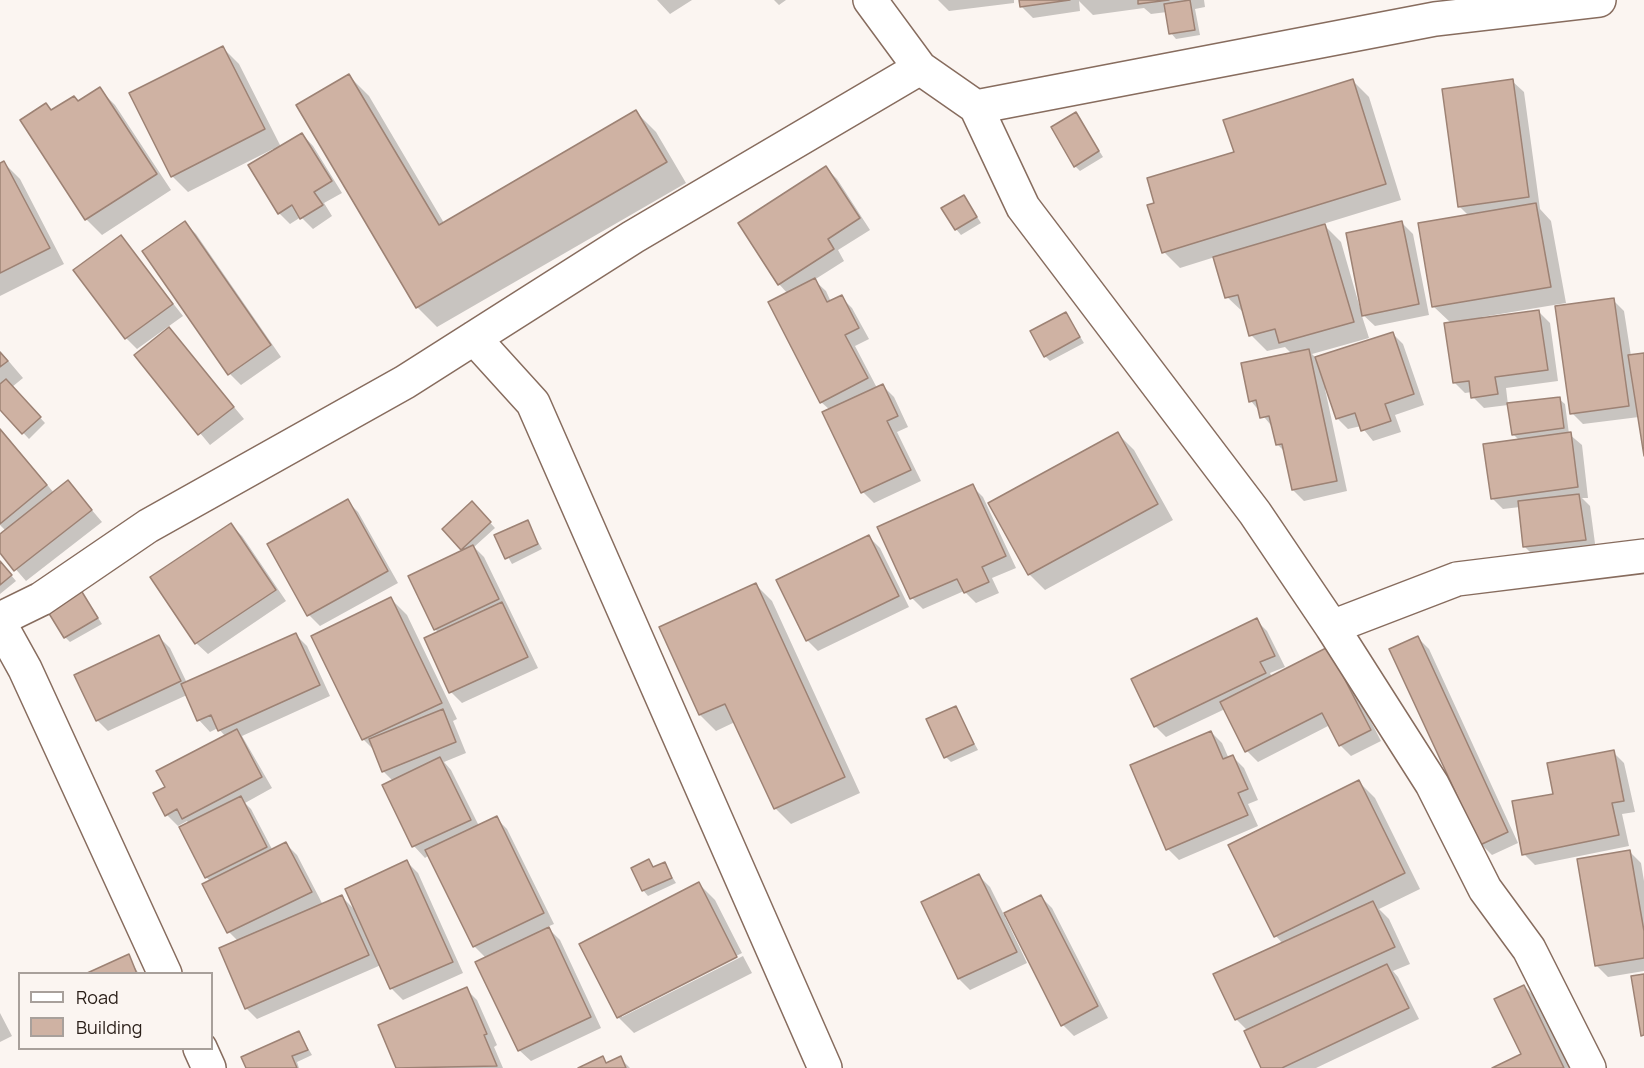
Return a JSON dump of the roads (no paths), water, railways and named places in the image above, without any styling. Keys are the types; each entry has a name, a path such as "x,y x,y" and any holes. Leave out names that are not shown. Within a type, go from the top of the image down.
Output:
{"street":[{"path":"870,0 920,68 976,107 1023,207 1255,513 1332,627 1432,784 1485,889 1529,949 1589,1068"},
{"path":"976,107 1435,19 1599,0"},
{"path":"164,972 25,669 0,621 40,599 148,526 405,382 633,237 920,68"},
{"path":"474,338 533,403 825,1068"},
{"path":"1332,627 1457,579 1644,556"},
{"path":"201,1050 209,1068"}]}
